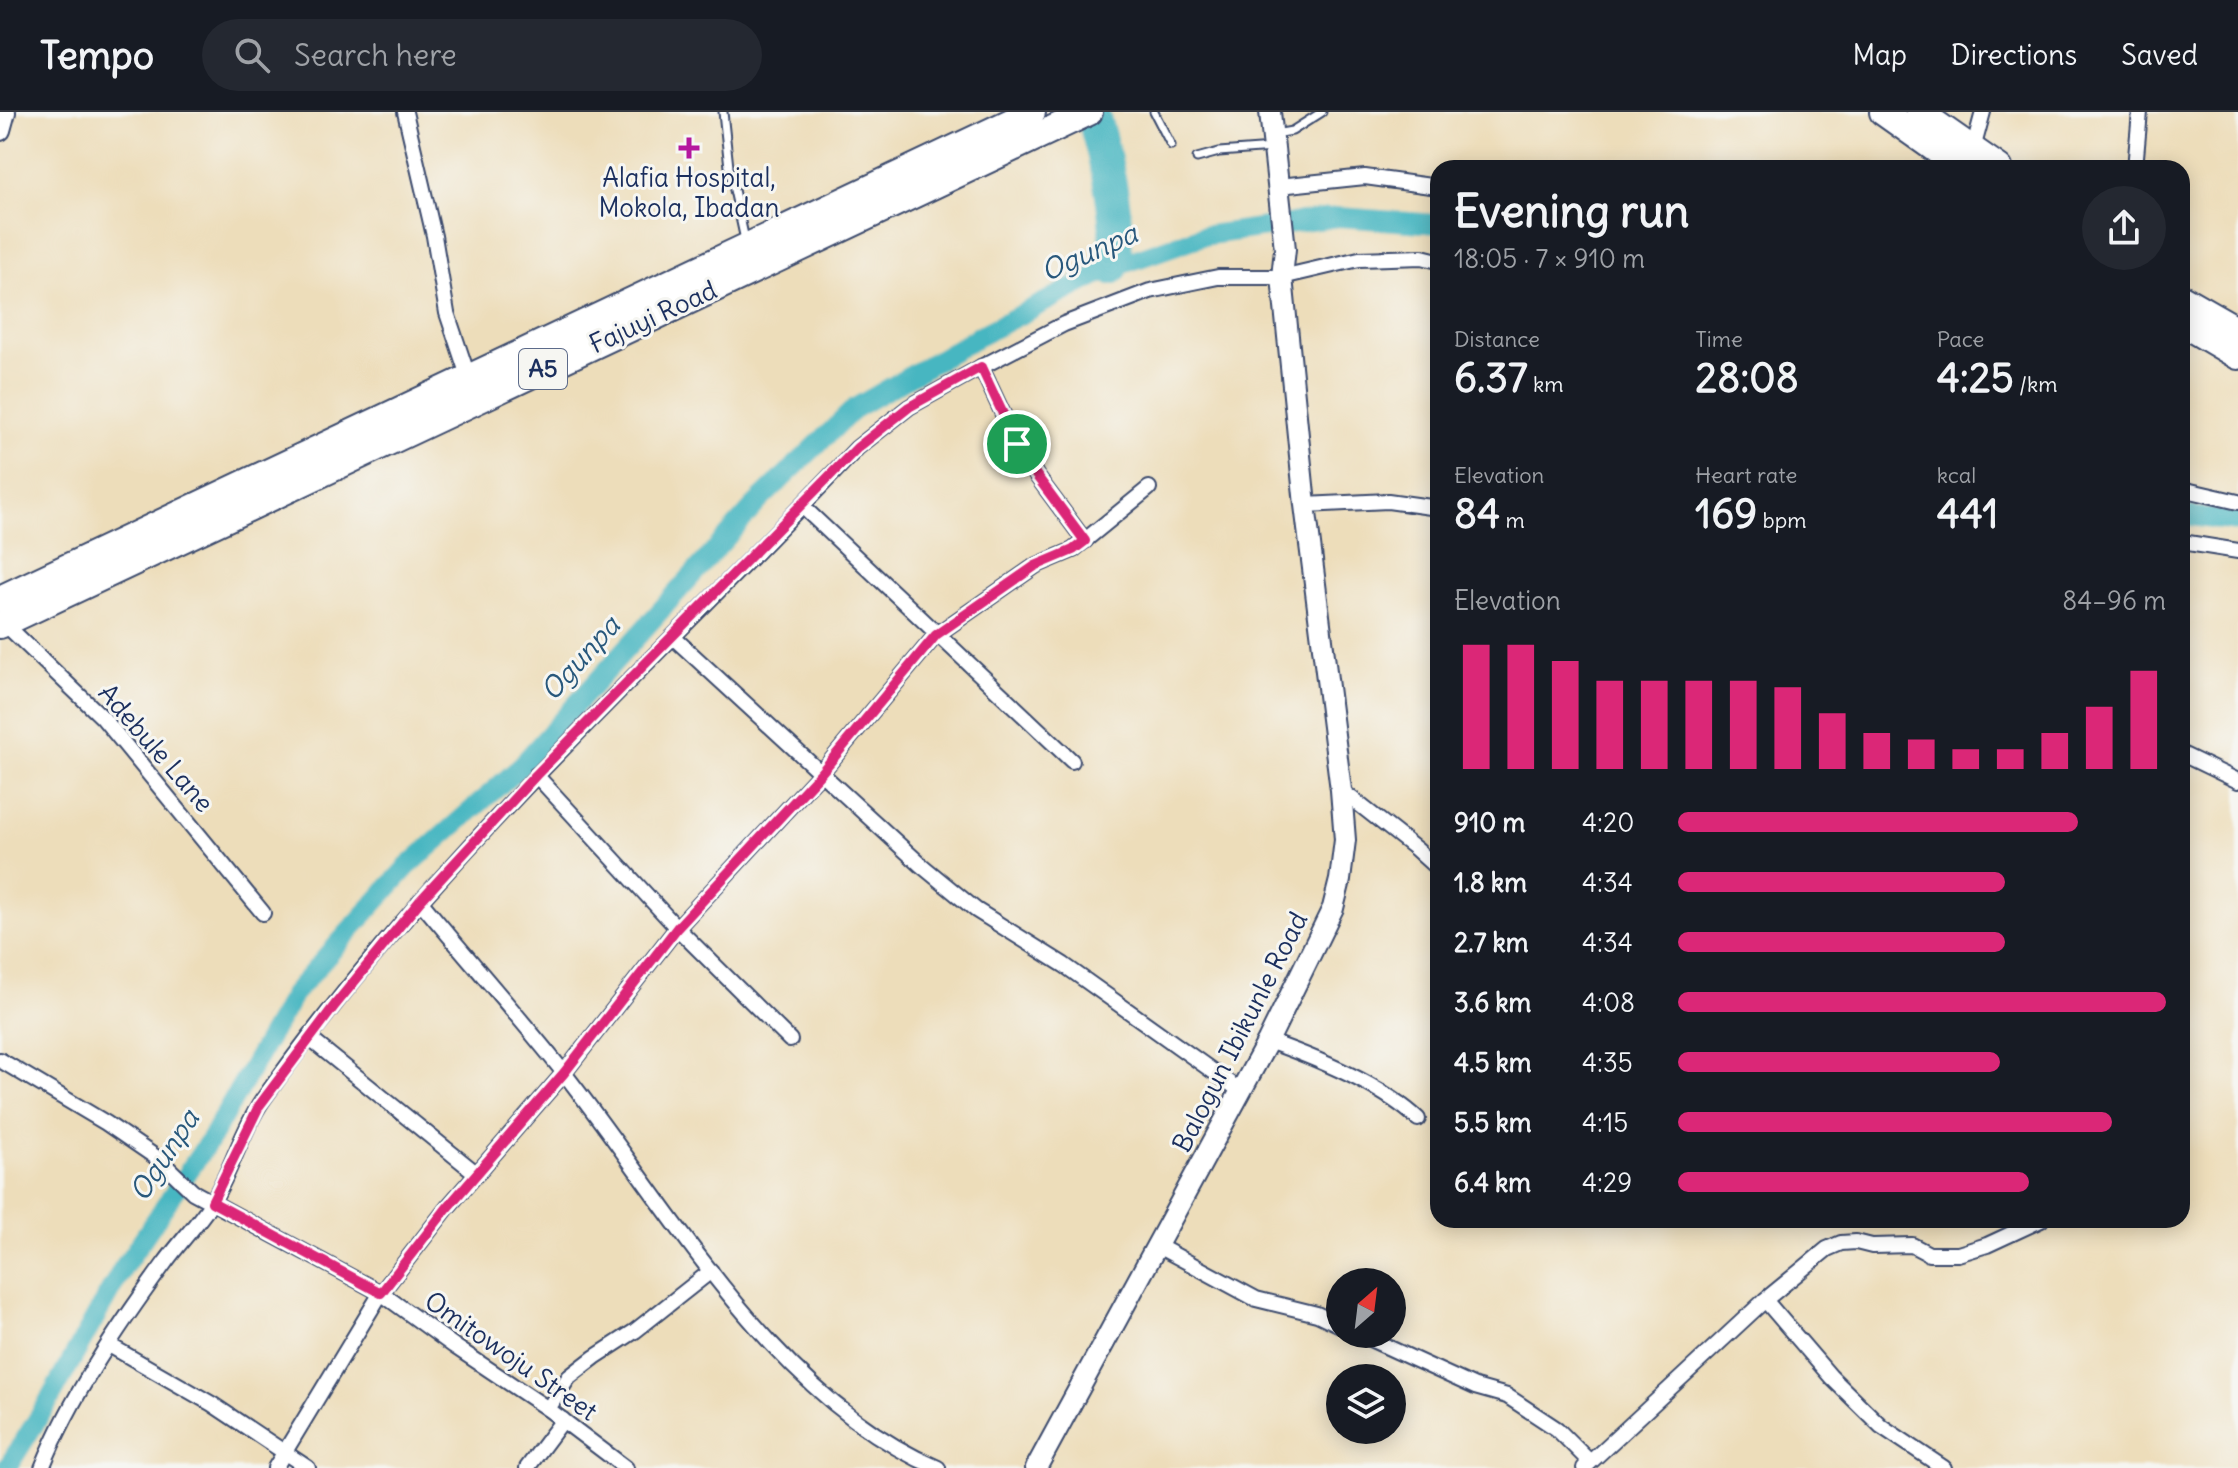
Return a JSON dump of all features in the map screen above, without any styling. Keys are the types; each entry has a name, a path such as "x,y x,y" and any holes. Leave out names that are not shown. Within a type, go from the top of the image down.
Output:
{"highway":[{"name":"Fajuyi Road","path":"1,616 749,259 1032,112"},
{"name":"Fajuyi Road","path":"1,616 469,379 1088,112"},
{"path":"1883,112 1967,159"},
{"path":"1919,112 1967,159"},
{"path":"2190,303 2238,330"},
{"path":"2190,328 2238,356"}],"street":[{"path":"0,130 5,112"},
{"path":"405,112 434,236 447,313 469,379"},
{"name":"Balogun Ibikunle Road","path":"1036,1468 1242,1092 1333,908 1340,880 1345,840 1341,790 1305,505 1282,277 1285,249 1270,112"},
{"path":"1967,159 1983,112"},
{"path":"2136,160 2140,112"},
{"path":"1280,195 1365,177 1430,186"},
{"path":"42,1468 58,1432 109,1345 163,1265 212,1202 259,1106 309,1038 420,901 536,775 857,448 909,407 981,367 1064,324 1150,291 1218,277 1282,277 1359,259 1430,259"},
{"path":"981,367 1017,444 1085,541"},
{"path":"275,1468 381,1293 564,1073 677,928 820,774 936,635 1035,566 1073,550 1149,488"},
{"path":"2190,491 2238,502"},
{"path":"1305,505 1388,501 1430,507"},
{"path":"802,506 1072,761"},
{"path":"2190,543 2238,551"},
{"name":"Adebule Lane","path":"1,616 103,718 263,913"},
{"path":"673,637 820,774 976,910 1077,973 1242,1092"},
{"path":"2190,758 2238,781"},
{"path":"536,775 677,928 790,1040"},
{"path":"1341,790 1430,862"},
{"path":"420,901 564,1073 711,1271 787,1361 836,1407 912,1458 938,1468"},
{"path":"309,1038 477,1174"},
{"path":"1268,1041 1398,1099 1418,1119"},
{"name":"Omitowoju Street","path":"0,1060 106,1123 160,1160 193,1192 381,1293 548,1409 626,1468"},
{"path":"1390,1348 1475,1387 1507,1396 1557,1429 1587,1465 1765,1300 1827,1249 1841,1243 1856,1242 1872,1246 1912,1245 1929,1254 1958,1254 2024,1228"},
{"path":"1156,1245 1256,1299 1326,1318"},
{"path":"548,1409 569,1377 635,1331 711,1271"},
{"path":"1765,1300 1831,1377 1881,1426 1944,1468"},
{"path":"109,1345 212,1404 308,1468"},
{"path":"527,1468 563,1420"}],"lane":[{"path":"723,112 729,167 749,259"},
{"path":"1154,112 1171,145"},
{"path":"1197,158 1274,141 1322,112"}],"waterway":[{"path":"1092,112 1107,169 1114,212 1115,252 1111,268"},
{"name":"Ogunpa","path":"7,1468 47,1404 123,1268 211,1138 295,992 407,867 518,769 760,500 855,408 979,336 1111,268 1202,236 1338,217 1430,223"},
{"name":"Ogunpa","path":"2190,516 2238,522"}],"place":[{"name":"Alafia Hospital, Mokola, Ibadan","path":"689,148"}],"route":[{"path":"981,367 1017,444 1085,541 1073,550 1035,566 936,635 820,774 677,928 564,1073 447,1208 381,1293 212,1202 259,1106 335,1005 420,901 536,775 857,448 909,407 981,367"}]}
